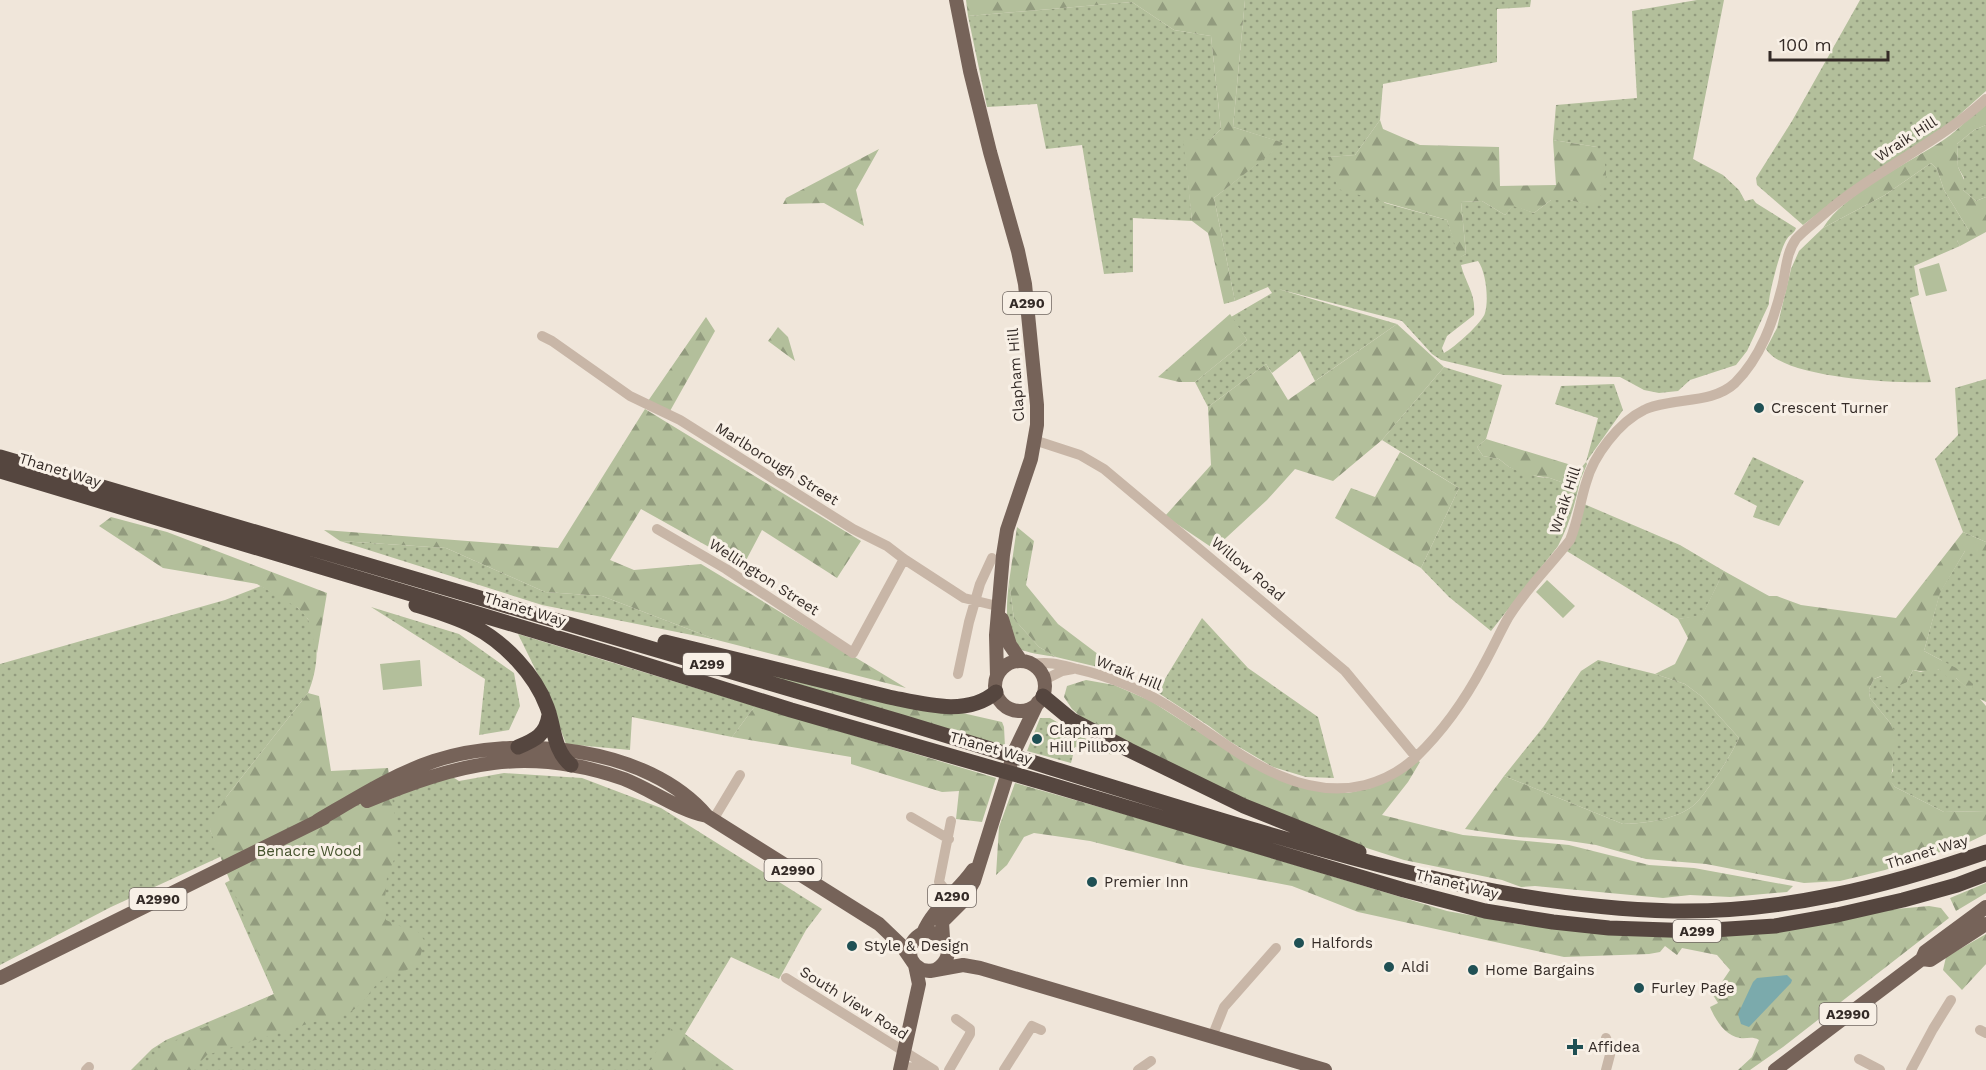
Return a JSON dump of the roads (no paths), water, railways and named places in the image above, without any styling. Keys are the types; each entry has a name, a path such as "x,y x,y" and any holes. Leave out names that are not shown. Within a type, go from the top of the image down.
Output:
{"highway":[{"name":"Thanet Way","path":"0,457 555,618 1332,853 1413,874 1526,897 1636,909 1719,911 1822,898 1882,884 1986,852"},
{"name":"Thanet Way","path":"0,471 792,710 1394,887 1485,911 1553,922 1620,928 1697,931 1775,926 1904,900 1986,874"},
{"path":"297,560 344,581 474,627 501,646 520,663 538,689 549,714 558,749 571,765"},
{"path":"555,618 688,647 916,702 965,707 987,699 996,692"},
{"path":"1040,699 1071,720 1223,796 1413,874"},
{"path":"518,747 540,736 547,726 549,714"}],"main road":[{"name":"Clapham Hill","path":"956,0 970,71 1025,284 1037,405 1037,425 1031,459 1007,530 999,582 996,635 997,676"},
{"name":"Clapham Hill","path":"999,605 1005,635 1010,645 1027,662"},
{"path":"997,676 1007,664 1027,662"},
{"name":"A290","path":"945,942 941,931 942,922 968,894 977,873 1016,750 1040,699 1044,680 1042,674 1027,662"},
{"name":"A290","path":"996,692 997,676"},
{"path":"996,692 999,699 1011,709 1026,710 1040,699"},
{"name":"A290","path":"1011,709 1017,724 1016,750"},
{"name":"A2990","path":"0,978 317,821 383,783 416,768 468,752 518,747 558,749 600,757 640,771 677,789 710,818 879,924 922,970 936,970 957,965 980,968"},
{"name":"A2990","path":"317,821 412,782 460,767 489,762 517,761 571,765 626,780 693,813 710,818"},
{"name":"A290","path":"921,934 929,918 951,897 981,859"},
{"name":"A2990","path":"1775,1070 1922,959 1925,952 1986,907"},
{"name":"A2990","path":"879,924 921,934 931,932 945,942 961,959 980,968 1325,1070"},
{"name":"A2990","path":"1922,959 1930,960 1986,924"},
{"path":"901,1068 919,984 910,953 912,943 921,934"},
{"path":"916,1000 925,984 945,962 949,952 945,942"},
{"path":"925,984 938,973 957,965"}],"street":[{"name":"Wraik Hill","path":"1027,662 1053,662 1089,672 1143,693 1164,703 1250,760 1271,771 1306,784 1335,789 1364,785 1396,773 1416,757 1461,701 1510,616 1570,540 1594,461 1610,440 1644,410 1716,395 1733,385 1757,357 1767,335 1782,287 1788,255 1798,237 1836,205 1895,163 1940,136 1986,99"},
{"name":"Marlborough Street","path":"542,336 630,396 680,420 853,529 887,546 964,598 999,605"},
{"name":"Willow Road","path":"1034,440 1080,455 1104,469 1346,671 1416,757"},
{"name":"Wellington Street","path":"657,529 726,569 854,653 904,559"},
{"path":"962,670 969,622 992,558"},
{"name":"Wraik Hill","path":"1044,680 1074,668"},
{"path":"710,818 740,775"},
{"path":"911,817 949,838"},
{"path":"951,821 939,882 951,897"},
{"path":"1212,1037 1224,1007 1276,948"},
{"name":"South View Road","path":"786,978 931,1069"},
{"path":"1911,1070 1951,1000"},
{"path":"949,1070 970,1034 970,1029 956,1019"},
{"path":"1004,1070 1032,1026 1041,1030"},
{"path":"1606,1038 1611,1051 1606,1070"},
{"path":"1859,1059 1880,1070"},
{"path":"1138,1070 1151,1061"},
{"path":"901,1068 931,1069"}],"water":[{"path":"1787,975 1792,980 1791,983 1749,1027 1741,1024 1738,1014 1753,982 1757,978"}],"place":[{"name":"Crescent Turner","path":"1759,408"},
{"name":"Clapham Hill Pillbox","path":"1037,739"},
{"name":"Premier Inn","path":"1092,882"},
{"name":"Halfords","path":"1299,943"},
{"name":"Style & Design","path":"852,946"},
{"name":"Aldi","path":"1389,967"},
{"name":"Home Bargains","path":"1473,970"},
{"name":"Furley Page","path":"1639,988"},
{"name":"Affidea","path":"1575,1047"}],"park label":[{"name":"Benacre Wood","path":"309,851"}]}
